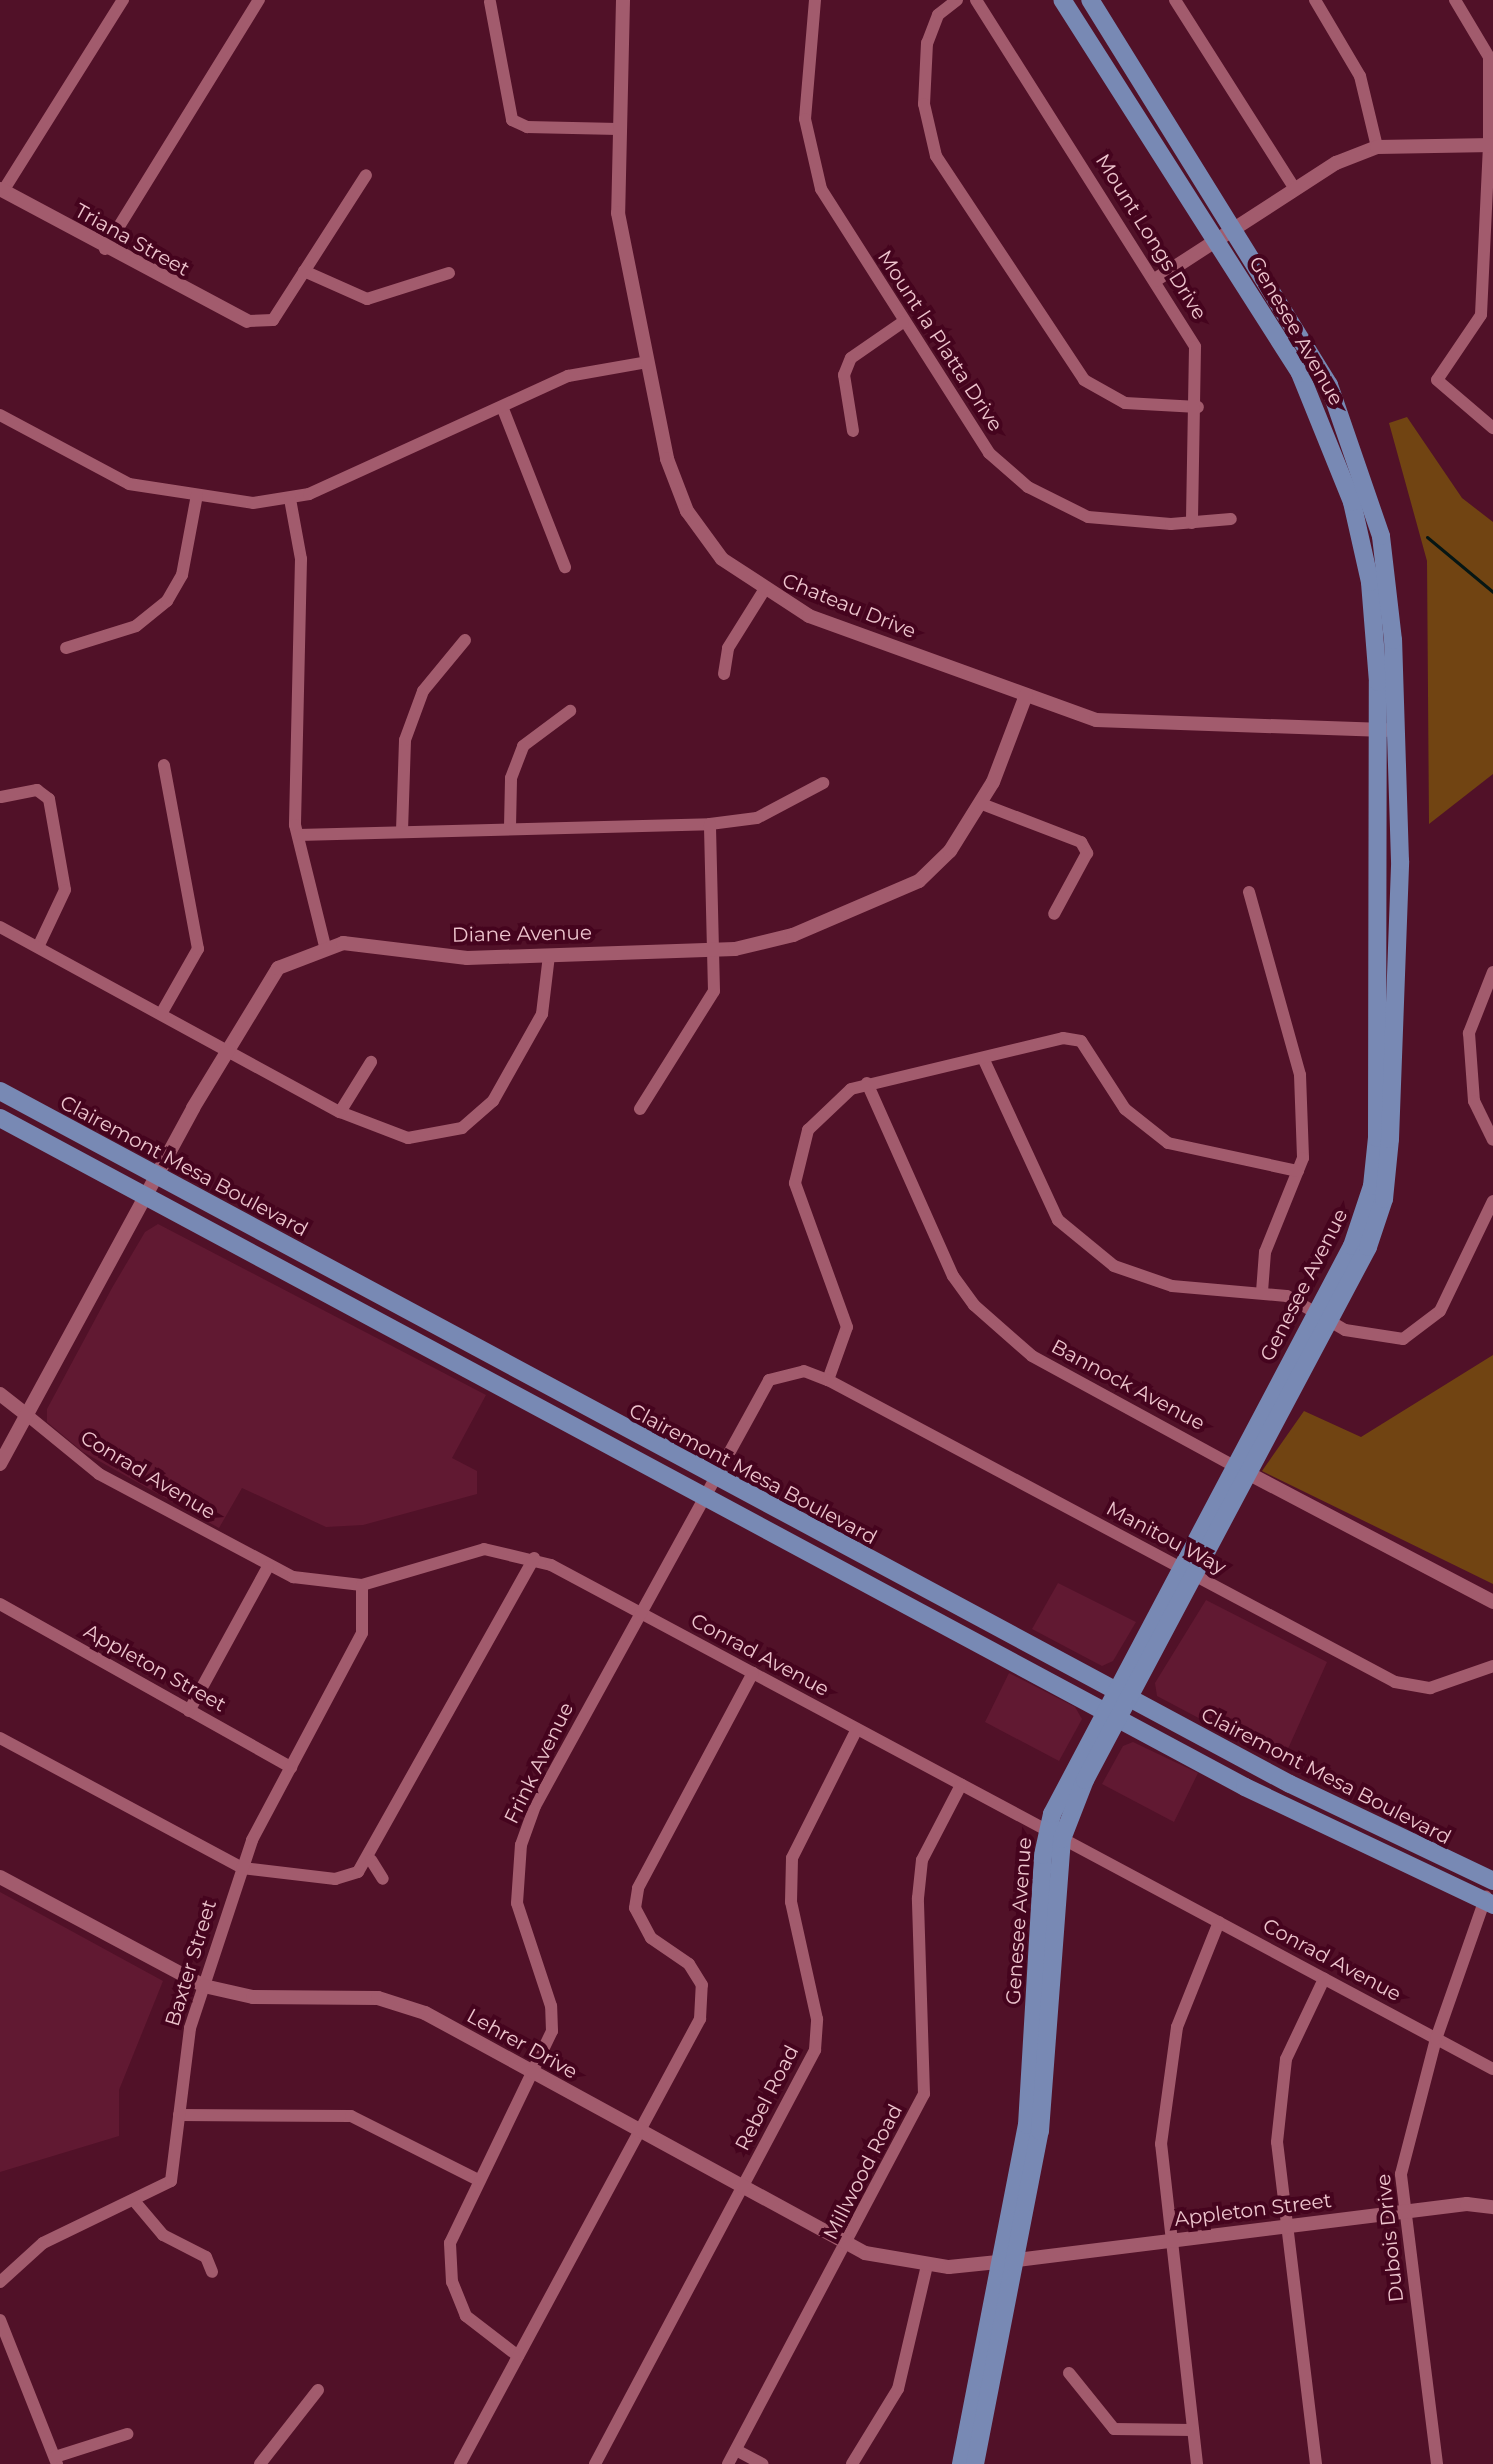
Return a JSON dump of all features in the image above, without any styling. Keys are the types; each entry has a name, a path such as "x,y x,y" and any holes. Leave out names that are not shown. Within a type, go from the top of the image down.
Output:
{"main road":[{"name":"Genesee Avenue","path":"1062,0 1218,240 1303,380 1344,478 1370,582 1377,730 1375,1167 1358,1232 1323,1318"},
{"name":"Genesee Avenue","path":"961,2464 1045,2089 1054,1835 1110,1714 1323,1318 1376,1227 1388,1171 1397,731 1389,584 1362,466 1329,385 1236,228 1090,0"},
{"name":"Clairemont Mesa Boulevard","path":"0,1091 712,1477 1392,1837 1493,1880"},
{"path":"0,1118 701,1496 1392,1863 1488,1904"},
{"name":"Genesee Avenue","path":"975,2464 1008,2261"}],"street":[{"path":"2,190 123,0"},
{"path":"105,249 259,0"},
{"name":"Chateau Drive","path":"623,0 618,213 667,459 687,511 722,559 763,592 1026,695 1134,726 1397,731"},
{"name":"Mount la Platta Drive","path":"815,0 805,119 821,189 989,453 1028,487 1088,517 1192,523 1231,519"},
{"path":"957,0 938,15 927,43 924,104 936,156 1084,380 1125,403 1198,407"},
{"name":"Mount Longs Drive","path":"976,0 1195,347 1198,407 1192,523"},
{"path":"1175,0 1295,189"},
{"path":"1315,0 1360,76 1377,147"},
{"path":"1455,0 1489,57 1491,145 1488,265 1476,326 1437,380 1493,428"},
{"path":"490,2 512,120 527,127 618,129"},
{"path":"1155,280 1295,189 1377,147 1491,145"},
{"path":"247,321 273,320 366,175"},
{"name":"Triana Street","path":"2,190 105,249 247,321"},
{"path":"304,271 367,299 449,273"},
{"path":"853,431 844,375 851,358 903,322"},
{"path":"0,415 129,484 197,495 290,499 503,409 568,376 647,362"},
{"path":"503,409 565,567"},
{"path":"66,648 136,626 167,601 182,575 197,495"},
{"path":"290,499 301,559 298,835 325,946"},
{"path":"724,674 728,648 763,592"},
{"path":"402,831 405,740 423,691 465,640"},
{"name":"Diane Avenue","path":"0,1464 226,1050 278,968 325,946 362,943 467,958 713,949 793,935 919,881 950,851 982,804 1026,695"},
{"path":"510,827 511,778 523,746 570,711"},
{"path":"161,1014 198,949 164,765"},
{"path":"298,835 710,824 757,818 823,783"},
{"path":"1,797 37,790 49,799 65,890 38,947"},
{"path":"982,804 1081,842 1087,853 1054,914"},
{"path":"640,1109 703,1017 714,991 710,824"},
{"path":"1249,892 1300,1075 1298,1171 1265,1252 1262,1292"},
{"path":"0,927 340,1112 387,1133 423,1139 462,1128 493,1101 542,1014 549,955"},
{"path":"1493,972 1469,1033 1474,1101 1493,1140"},
{"path":"828,1380 847,1327 795,1183 808,1130 841,1094 867,1083 984,1060 1063,1038 1081,1041 1125,1109 1168,1143 1298,1171"},
{"path":"984,1060 1047,1205 1085,1247 1114,1266 1172,1286 1287,1296 1323,1318 1379,1340 1424,1330 1493,1201"},
{"path":"340,1112 371,1062"},
{"name":"Bannock Avenue","path":"867,1083 953,1276 974,1305 1032,1356 1493,1602"},
{"name":"Frink Avenue","path":"518,2356 476,2329 452,2282 450,2243 476,2179 533,2074 552,2031 551,2006 517,1903 521,1845 535,1806 701,1496 769,1380 804,1371 828,1380"},
{"name":"Manitou Way","path":"828,1380 1395,1682 1430,1688 1493,1666"},
{"name":"Conrad Avenue","path":"0,1394 99,1474 268,1567 320,1584 362,1585 465,1551 534,1558 1493,2069"},
{"path":"0,1738 242,1868 335,1879 371,1860 534,1558"},
{"path":"189,1711 268,1567"},
{"name":"Baxter Street","path":"0,2282 43,2243 136,2203 171,2181 179,2115 179,2078 204,1986 242,1868 362,1633 362,1585"},
{"name":"Appleton Street","path":"0,1604 291,1767"},
{"path":"460,2464 640,2132 704,2003 702,1985 673,1952 641,1926 638,1888 753,1673"},
{"name":"Rebel Road","path":"595,2464 815,2050 817,2019 791,1902 792,1858 857,1729"},
{"name":"Millwood Road","path":"728,2464 848,2246 924,2094 918,1898 922,1860 961,1785"},
{"path":"371,1860 383,1879"},
{"name":"Lehrer Drive","path":"0,1877 204,1986 253,1997 396,2002 848,2246 927,2265 1008,2261"},
{"name":"Dubois Drive","path":"1437,2464 1405,2212 1404,2142 1436,2039 1488,1904 1493,1880"},
{"path":"1197,2464 1169,2241 1161,2144 1168,2070 1198,1963 1219,1922"},
{"path":"1316,2464 1288,2227 1279,2091 1295,2036 1324,1979"},
{"path":"179,2115 361,2118 476,2179"},
{"path":"136,2203 163,2235 206,2257 212,2272"},
{"name":"Appleton Street","path":"1008,2261 1405,2212 1493,2207"},
{"path":"852,2464 898,2389 927,2265"},
{"path":"0,2320 56,2461 127,2434"},
{"path":"1069,2373 1114,2429 1192,2430"},
{"path":"260,2464 318,2390"},
{"path":"736,2450 762,2464"}],"shaded area":[{"path":"1407,417 1462,498 1493,522 1493,774 1429,824 1427,561 1389,423"},
{"path":"158,1224 486,1395 452,1458 477,1471 477,1494 363,1525 326,1527 242,1488 219,1528 83,1452 47,1422 47,1409 112,1288 145,1232"},
{"path":"1493,1355 1493,1584 1262,1471 1304,1411 1361,1437"},
{"path":"1058,1583 1136,1622 1113,1661 1102,1666 1032,1629"},
{"path":"1206,1600 1327,1662 1282,1762 1157,1696 1155,1683"},
{"path":"1009,1673 1075,1707 1082,1719 1059,1761 985,1722"},
{"path":"1133,1742 1198,1773 1174,1822 1102,1784 1123,1746"},
{"path":"0,1892 163,1981 119,2090 119,2136 0,2172"}],"waterway":[{"path":"1427,537 1493,592"}]}
